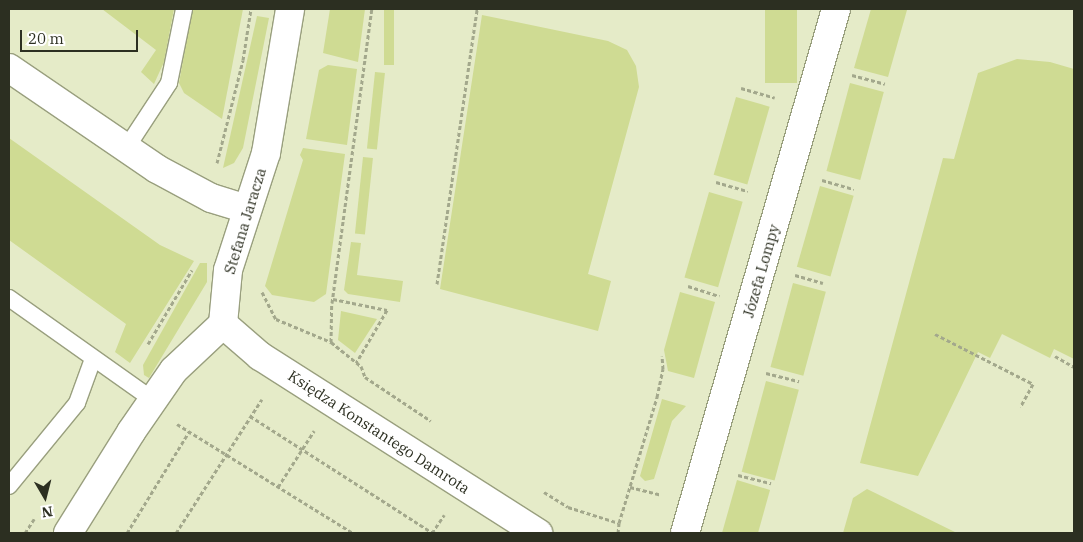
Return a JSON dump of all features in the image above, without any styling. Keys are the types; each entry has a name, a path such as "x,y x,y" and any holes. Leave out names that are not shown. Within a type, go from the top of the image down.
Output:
{"street":[{"name":"Stefana Jaracza","path":"223,324 228,270 246,208 266,153 290,9"},
{"name":"Józefa Lompy","path":"685,533 836,9"},
{"path":"9,68 125,150 210,198 246,208"},
{"path":"68,533 161,410 174,370 223,324"},
{"name":"Księdza Konstantego Damrota","path":"223,324 260,356 538,533"}],"lane":[{"path":"125,150 169,84 184,9"},
{"path":"9,298 161,410"},
{"path":"9,486 78,403 93,359"}],"path":[{"path":"216,168 243,60 250,9"},
{"path":"331,342 332,299 372,9"},
{"path":"436,284 477,9"},
{"path":"843,73 885,84"},
{"path":"742,88 782,101"},
{"path":"815,178 854,189"},
{"path":"716,182 756,193"},
{"path":"787,272 823,283"},
{"path":"260,284 276,319 331,342 356,363 365,378 440,427"},
{"path":"688,286 727,298"},
{"path":"332,299 387,310 356,363"},
{"path":"934,334 1033,384 1020,407"},
{"path":"618,533 619,523 656,398 663,369 662,356"},
{"path":"1055,356 1074,367"},
{"path":"758,371 799,381"},
{"path":"176,533 224,454 265,394"},
{"path":"278,487 332,402"},
{"path":"161,410 189,432 353,533"},
{"path":"250,416 432,533 448,508"},
{"path":"127,533 189,432"},
{"path":"730,473 771,484"},
{"path":"537,489 568,507 619,523"}],"green space":[{"path":"102,9 174,9 164,62 154,84 141,72 156,50"},
{"path":"192,9 243,9 222,119 184,93 179,83"},
{"path":"330,9 365,9 358,62 323,53"},
{"path":"384,9 394,9 394,65 384,65"},
{"path":"765,9 797,9 797,83 765,83"},
{"path":"871,9 907,10 888,77 854,68"},
{"path":"482,15 608,41 627,50 636,66 639,87 588,274 611,281 598,331 440,289"},
{"path":"257,16 269,18 243,148 234,163 223,168"},
{"path":"1017,59 1050,62 1074,69 1074,359 1054,349 1050,358 1002,334 990,358 978,352 918,476 860,463 943,158 954,159 978,73"},
{"path":"328,65 357,69 347,145 306,139 319,70"},
{"path":"375,72 385,73 377,150 367,149"},
{"path":"850,83 884,92 860,180 826,171"},
{"path":"736,97 770,107 747,185 714,175"},
{"path":"9,138 160,245 194,261 130,363 115,352 126,324 9,240"},
{"path":"303,148 345,154 326,294 314,302 272,295 265,286 303,160 300,155"},
{"path":"363,157 373,158 365,235 355,234"},
{"path":"820,186 854,196 830,276 797,267"},
{"path":"709,192 743,202 718,287 684,278"},
{"path":"351,242 361,243 357,275 403,281 400,302 348,294 344,290"},
{"path":"200,263 207,263 207,282 149,378 144,375 143,365"},
{"path":"793,283 826,292 803,376 770,367"},
{"path":"680,292 715,302 694,378 668,371 664,350"},
{"path":"341,311 377,319 355,353 338,340"},
{"path":"766,381 799,390 775,481 742,472"},
{"path":"662,399 686,406 672,421 654,479 645,481 640,476"},
{"path":"737,480 770,490 758,533 722,533"},
{"path":"867,489 957,533 843,533 853,498"}]}
